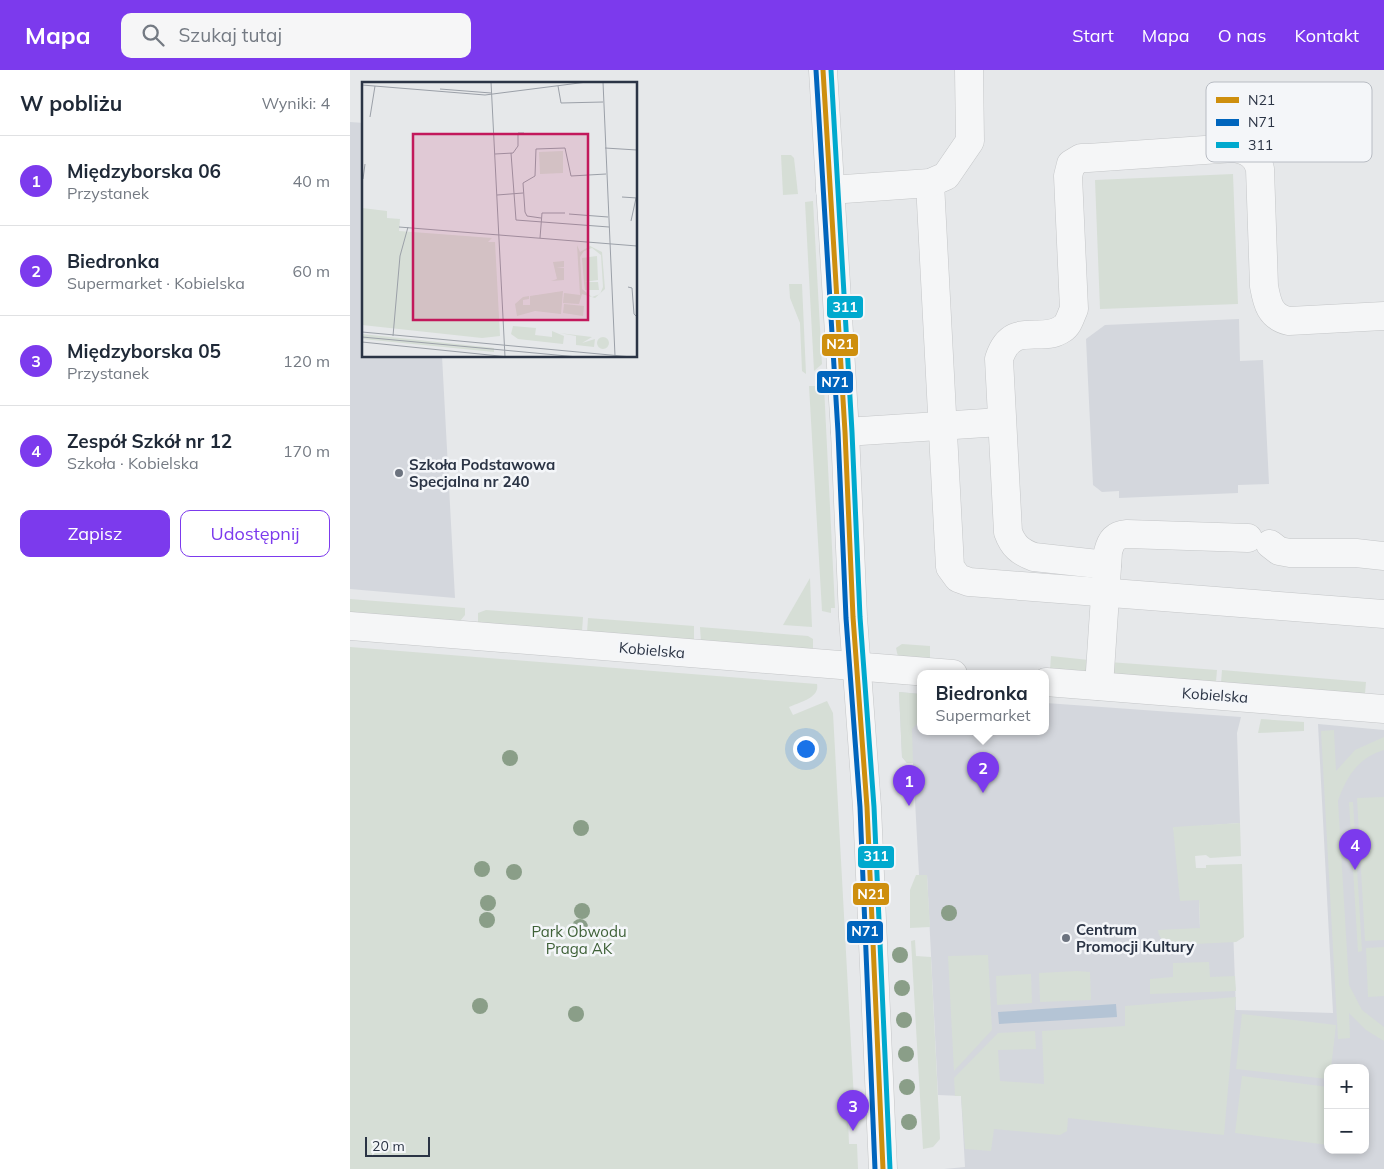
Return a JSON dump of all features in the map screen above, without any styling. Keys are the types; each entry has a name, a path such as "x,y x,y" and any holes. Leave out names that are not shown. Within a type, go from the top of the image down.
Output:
{"street":[{"path":"824,70 856,667 866,807 883,1169"},
{"path":"830,190 930,184 946,176 969,146 971,134 969,70"},
{"path":"1107,565 1034,557 1022,553 1011,541 1008,532 998,367 1002,350 1007,343 1024,335 1062,329 1074,308 1068,176 1071,164 1081,158 1206,150"},
{"path":"1257,162 1260,169 1264,286 1267,302 1273,314 1278,318 1289,321 1384,316"},
{"path":"930,184 950,567 954,574 969,582 1384,614"},
{"path":"844,432 1001,422"},
{"path":"1099,686 1107,565 1111,541 1120,535 1258,541 1279,551 1290,553 1356,553 1384,556"},
{"name":"Kobielska","path":"350,626 917,671"},
{"name":"Kobielska","path":"1049,682 1384,709"}],"shaded area":[{"name":"Szkoła Podstawowa Specjalna nr 240","path":"350,122 362,123 362,358 442,358 455,598 350,589"},
{"path":"1239,319 1240,361 1263,360 1269,484 1238,485 1238,493 1119,498 1119,491 1102,492 1093,485 1086,339 1105,325"},
{"path":"899,692 917,694 917,735 1049,735 1049,703 1241,717 1237,733 1240,823 1173,828 1199,900 1200,928 1233,927 1236,1010 1333,1013 1318,724 1384,730 1384,1169 944,1169 965,1167 961,1096 938,1095 927,875 919,875 913,763 907,763 902,757"}],"green space":[{"path":"781,155 791,155 794,158 798,194 783,195"},
{"path":"1233,174 1238,304 1100,309 1095,180"},
{"path":"813,201 822,364 814,371 805,202"},
{"path":"789,284 802,284 806,374 802,371 800,323 790,298"},
{"path":"809,386 824,386 835,608 831,608 831,613 822,611"},
{"path":"810,578 812,627 783,625"},
{"path":"350,599 465,608 465,615 460,621 350,613"},
{"path":"486,610 583,617 582,632 478,624 478,613"},
{"path":"588,618 694,626 694,641 587,633"},
{"path":"700,627 808,636 813,639 813,651 701,642"},
{"path":"902,644 930,646 930,660 898,657 896,648"},
{"name":"Park Obwodu Praga AK","path":"350,647 817,684 817,689 812,696 789,707 793,715 827,701 833,713 855,1118 848,1119 849,1144 857,1144 858,1169 350,1169"},
{"path":"1051,656 1089,660 1087,671 1050,670"},
{"path":"1109,662 1217,670 1216,682 1123,675 1113,673"},
{"path":"1222,670 1366,682 1365,694 1221,683"},
{"path":"899,692 917,694 917,724 912,729 913,763 907,763 902,757"},
{"path":"1261,719 1304,722 1304,731 1258,733"},
{"path":"1334,730 1336,771 1355,750 1384,737 1384,750 1367,758 1355,769 1349,776 1338,801 1349,985 1362,1010 1384,1027 1384,1041 1366,1030 1349,1013 1350,1038 1338,1039 1321,731"},
{"path":"1384,797 1384,940 1365,941 1357,798"},
{"path":"1349,802 1353,802 1362,951 1358,952"},
{"path":"1240,823 1241,856 1210,858 1206,855 1195,856 1196,868 1206,868 1206,865 1242,864 1244,937 1236,942 1168,944 1161,938 1158,930 1200,928 1199,900 1180,901 1173,827"},
{"path":"916,875 927,875 930,927 910,928 910,890"},
{"path":"915,940 916,956 931,957 940,1139 933,1147 923,1149 911,941"},
{"path":"1384,947 1384,996 1368,997 1366,948"},
{"path":"988,955 992,1030 954,1071 948,956"},
{"path":"1209,962 1210,977 1235,976 1236,991 1150,994 1150,979 1173,977 1173,963"},
{"path":"1090,972 1091,1000 1040,1002 1039,973"},
{"path":"1031,974 1032,1003 997,1005 996,976"},
{"path":"1236,997 1224,1135 1068,1118 1067,1131 1060,1135 994,1129 991,1151 965,1149 961,1096 955,1096 954,1078 998,1033 1035,1031 1036,1049 998,1050 1000,1081 1044,1084 1042,1031 1125,1026 1125,1006"},
{"path":"1242,1014 1336,1025 1331,1064 1324,1064 1324,1079 1236,1069"},
{"path":"1242,1076 1324,1086 1324,1144 1235,1133"}],"water":[{"path":"1116,1004 1117,1017 999,1024 998,1012"}],"transit line":[{"name":"N71","path":"816,70 838,432 846,618 860,807 875,1169"},
{"name":"N21","path":"823,70 845,432 853,617 867,807 883,1169"},
{"name":"311","path":"831,70 852,432 860,617 874,807 890,1169"}],"place":[{"name":"Szkoła Podstawowa Specjalna nr 240","path":"399,473"},
{"name":"Biedronka","path":"983,793"},
{"name":"Międzyborska 06","path":"909,806"},
{"name":"Zespół Szkół nr 12","path":"1355,870"},
{"name":"Centrum Promocji Kultury","path":"1066,938"},
{"name":"Międzyborska 05","path":"853,1131"}]}
